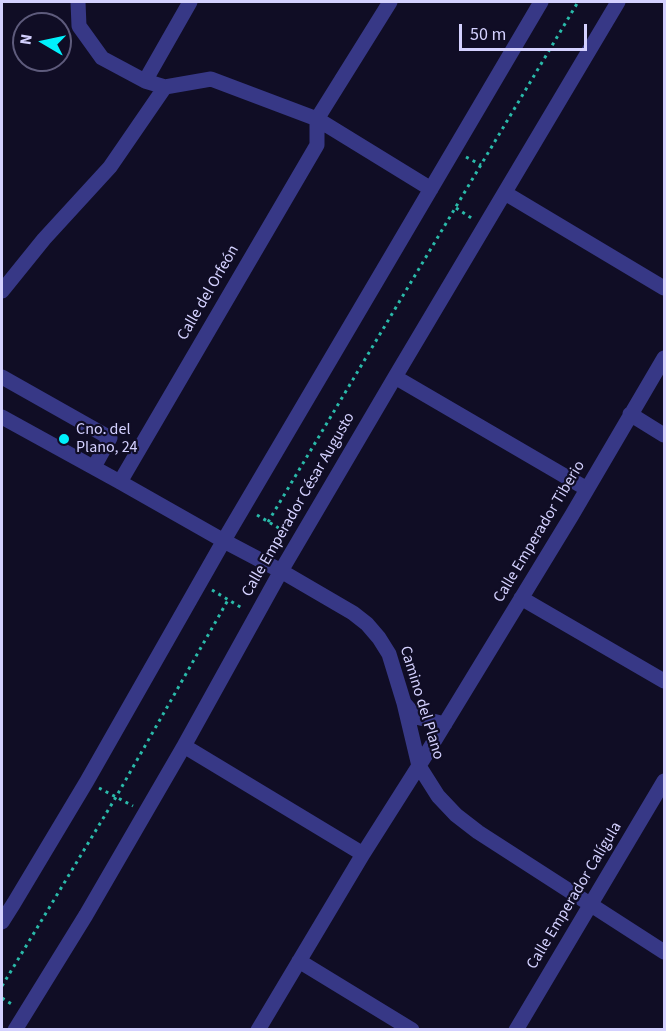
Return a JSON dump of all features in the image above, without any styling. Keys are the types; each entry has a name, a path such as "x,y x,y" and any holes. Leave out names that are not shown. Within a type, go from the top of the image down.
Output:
{"street":[{"path":"78,2 79,26 102,58 145,81 165,87 211,79 317,119 431,189"},
{"path":"145,81 190,2"},
{"path":"317,119 390,2"},
{"path":"2,922 87,781 224,541 541,2"},
{"name":"Calle Emperador César Augusto","path":"15,1029 146,813 280,571 618,2"},
{"path":"2,291 44,239 110,167 165,87"},
{"name":"Calle del Orfeón","path":"120,482 317,145 317,119"},
{"path":"505,193 664,288"},
{"name":"Calle Emperador Tiberio","path":"258,1029 363,854 445,724 664,358"},
{"path":"2,377 110,438 94,467"},
{"path":"394,377 587,489"},
{"path":"630,414 664,435"},
{"name":"Camino del Plano","path":"2,417 280,571 367,624 389,654 404,703 419,766 438,796 456,815 478,832 664,952"},
{"path":"521,597 664,681"},
{"path":"404,703 416,717 445,724"},
{"path":"184,747 363,854"},
{"name":"Calle Emperador Calígula","path":"516,1029 664,781"},
{"path":"299,962 412,1029"}],"path":[{"path":"268,522 578,2"},
{"path":"244,507 299,540"},
{"path":"200,584 256,616"},
{"path":"2,986 116,797 228,600"},
{"path":"87,781 146,813"}],"place":[{"name":"Cno. del Plano, 24","path":"64,439"}]}
